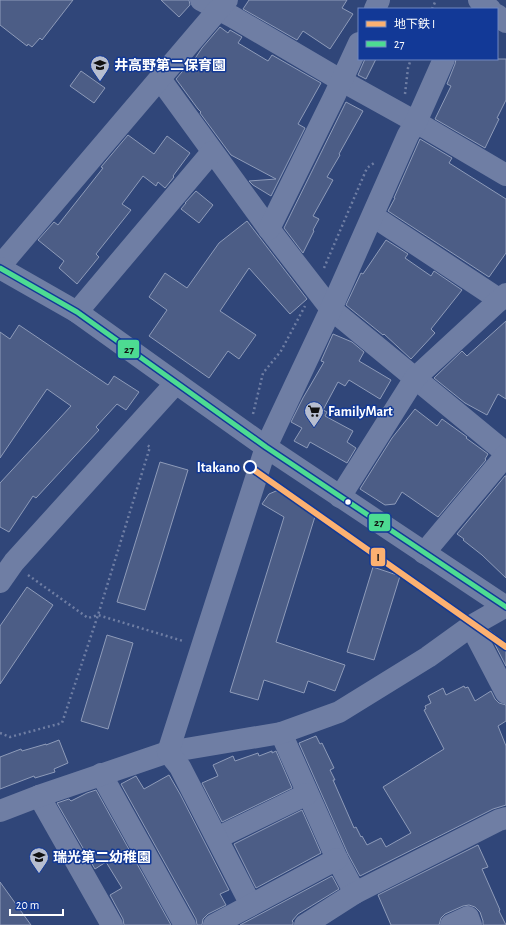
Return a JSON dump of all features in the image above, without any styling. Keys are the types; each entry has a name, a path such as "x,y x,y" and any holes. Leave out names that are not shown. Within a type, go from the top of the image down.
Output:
{"street":[{"path":"479,0 489,8"},
{"path":"0,810 168,752 281,733 339,712 428,657 471,626 506,607 266,447 77,312 0,267 160,79 216,3 234,17 342,80 504,170"},
{"path":"498,16 506,22"},
{"path":"269,230 358,45"},
{"path":"168,752 266,447 373,216 408,135 410,118 443,60"},
{"path":"160,79 269,230 331,309 506,454 424,553"},
{"path":"77,312 212,152"},
{"path":"340,497 415,378 503,297 373,216"},
{"path":"0,582 12,562 176,383"},
{"path":"471,626 506,693"},
{"path":"281,733 337,859 355,893"},
{"path":"168,752 180,767 217,838 246,914"},
{"path":"102,774 185,925"},
{"path":"217,838 307,794"},
{"path":"39,796 112,925"},
{"path":"308,924 355,893 492,823 506,818"},
{"path":"214,925 246,914 337,859"},
{"path":"451,925 468,917 471,925"}],"path":[{"path":"410,118 408,68 411,60"},
{"path":"0,733 10,737 62,723 98,615 150,447 144,444"},
{"path":"12,562 88,618 98,615 184,642"}],"building":[{"path":"0,0 73,0 42,40 40,38 32,47 28,44 27,46 0,25"},
{"path":"161,0 189,0 190,5 179,17"},
{"path":"249,0 347,0 342,8 353,14 330,49 303,31 297,40 243,9"},
{"path":"220,27 228,33 230,30 242,37 238,43 268,61 272,55 321,83 298,124 305,128 271,196 249,181 276,179 231,155 176,79 193,59 194,60"},
{"path":"506,59 506,100 497,118 499,119 485,148 435,119 451,86 447,84 456,60"},
{"path":"365,60 376,60 366,79 358,75"},
{"path":"81,71 105,88 94,103 70,86"},
{"path":"346,102 363,111 327,177 333,180 313,216 319,219 303,253 284,228"},
{"path":"128,135 154,154 167,136 190,153 165,188 158,182 156,186 143,176 122,204 131,210 96,254 99,257 77,284 59,268 64,261 38,240 54,222 58,225 103,168 101,167"},
{"path":"420,139 452,158 449,163 506,199 506,253 489,277 388,211"},
{"path":"196,191 213,205 199,223 181,209"},
{"path":"247,221 307,299 290,314 249,268 220,311 256,335 239,359 228,351 209,378 149,336 167,310 149,297 165,273 187,288 219,243"},
{"path":"386,240 408,254 405,258 431,276 434,271 462,290 431,329 435,333 411,359 384,334 383,335 346,305 361,273 363,274"},
{"path":"506,321 506,399 498,394 487,415 465,403 434,378 462,351 467,356"},
{"path":"19,325 108,385 114,376 139,392 126,410 117,404 96,427 99,430 36,498 33,496 9,532 0,527 0,483 71,406 47,389 0,458 0,332 10,339"},
{"path":"333,334 352,342 364,352 359,361 391,380 380,399 349,380 345,386 338,382 323,410 327,412 325,416 353,431 347,442 356,448 347,463 310,442 307,448 294,441 302,428 291,422 324,362 321,361"},
{"path":"415,409 437,426 442,419 488,454 485,459 486,460 438,517 402,492 395,504 385,505 360,489 392,438"},
{"path":"160,462 188,470 145,610 117,602"},
{"path":"506,476 506,578 457,534"},
{"path":"283,488 317,510 276,642 345,665 335,691 308,681 304,693 264,680 258,700 230,692 284,517 262,504 269,494"},
{"path":"373,567 400,576 374,660 347,652"},
{"path":"27,587 53,605 0,684 0,626"},
{"path":"489,630 506,643 506,666 488,631"},
{"path":"107,635 133,643 108,729 81,721"},
{"path":"464,686 465,688 468,687 475,701 491,691 499,703 506,705 506,721 498,726 506,746 506,805 493,809 360,876 348,854 299,743 316,736 320,744 322,743 334,768 330,770 335,780 333,780 354,828 356,827 367,845 381,838 386,847 411,833 383,787 444,749 424,710 426,709 425,706 431,703 428,696 443,688 446,695"},
{"path":"59,740 68,763 54,769 55,772 35,778 34,776 0,789 0,757 21,749 22,751"},
{"path":"272,751 272,753 276,751 292,788 222,822 202,783 218,776 213,765 233,756 235,761 258,753 259,756"},
{"path":"169,775 229,890 220,894 226,905 208,914 203,919 202,925 197,925 196,919 121,784 136,776 144,789"},
{"path":"96,790 171,925 124,925 123,919 110,895 122,888 106,862 95,869 57,803 69,799 71,801"},
{"path":"302,810 321,853 256,888 234,844"},
{"path":"478,845 488,867 482,869 506,925 483,925 480,912 475,907 469,905 445,914 441,918 439,925 391,925 378,895"},
{"path":"332,876 339,889 298,914 292,921 293,925 240,925"},
{"path":"0,882 31,925 0,925"}],"metro line":[{"name":"I","path":"250,467 506,647"}],"transit line":[{"name":"27","path":"0,268 77,312 266,447 506,607"}],"place":[{"name":"井高野第二保育園","path":"100,82"},
{"name":"FamilyMart","path":"314,428"},
{"name":"Itakano","path":"250,467"},
{"name":"瑞光第二幼稚園","path":"39,874"}]}
